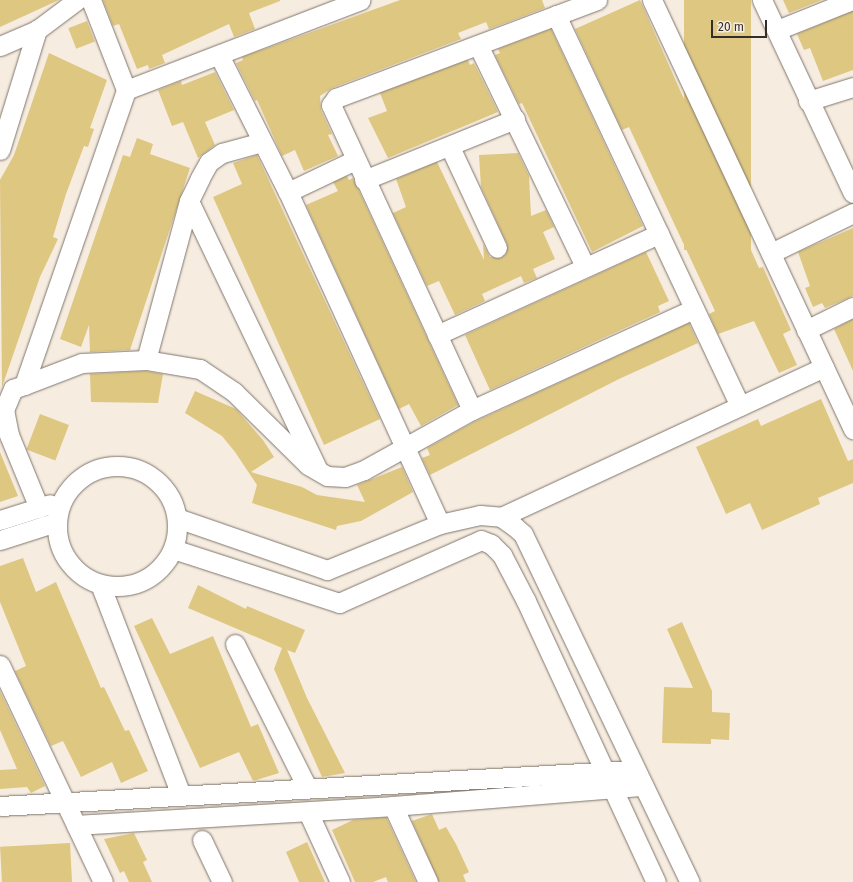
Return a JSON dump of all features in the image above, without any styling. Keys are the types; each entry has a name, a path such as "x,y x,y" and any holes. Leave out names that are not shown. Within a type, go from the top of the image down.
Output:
{"street":[{"path":"0,46 37,30 77,0"},
{"path":"24,385 126,90 91,0"},
{"path":"126,90 360,0"},
{"path":"472,410 364,180 331,105 336,98 597,0"},
{"path":"652,0 806,330 824,367 848,405 853,429"},
{"path":"762,0 777,30 808,101 853,193"},
{"path":"777,30 852,0"},
{"path":"556,16 740,406"},
{"path":"0,150 37,30"},
{"path":"478,45 585,266"},
{"path":"219,55 288,192 440,524"},
{"path":"808,101 853,86"},
{"path":"364,180 450,147 514,119"},
{"path":"146,360 189,201 209,162 230,150 262,142"},
{"path":"450,147 497,248"},
{"path":"288,192 355,160"},
{"path":"189,201 318,471"},
{"path":"771,253 853,213"},
{"path":"437,335 585,266 659,234"},
{"path":"806,330 853,307"},
{"path":"39,508 9,435 4,410 13,389 82,363 146,360 200,369 234,392 286,446 318,471 327,476 345,477 472,410 694,309"},
{"path":"177,518 327,570 440,524 480,515 501,517 824,367"},
{"path":"106,466 125,466 144,472 160,483 171,499 177,518 173,549 164,565 135,584 100,584 76,571 65,555 56,522 61,501 72,485 87,473 106,466"},
{"path":"0,520 61,501"},
{"path":"501,517 523,534 690,882"},
{"path":"0,540 56,522"},
{"path":"173,549 339,603 481,540 492,544 502,554 526,601 601,770 656,882"},
{"path":"100,584 181,795"},
{"path":"234,644 306,787"},
{"path":"0,665 103,882"},
{"path":"0,806 601,770 635,770"},
{"path":"76,825 308,812 643,786"},
{"path":"393,806 428,882"},
{"path":"308,812 340,882"},
{"path":"202,840 222,882"}],"building":[{"path":"0,0 59,0 0,27"},
{"path":"103,0 280,1 249,13 255,29 234,37 229,24 162,55 165,63 149,69 148,65 137,69 119,24 113,26"},
{"path":"400,0 542,0 545,8 489,29 486,22 458,33 461,39 332,88 320,96 321,110 332,134 328,135 338,156 304,171 295,150 282,156 257,100 255,101 236,63 243,60 242,57"},
{"path":"640,0 759,268 763,267 791,330 783,334 797,365 779,373 754,321 718,334 709,314 715,311 629,127 622,130 575,29"},
{"path":"684,0 751,0 751,250 684,250"},
{"path":"783,0 822,0 789,13"},
{"path":"853,11 853,70 823,81 810,48 804,50 797,34"},
{"path":"87,21 95,42 76,49 68,28"},
{"path":"551,29 643,226 592,252 522,103 519,104 495,55 500,53 498,49"},
{"path":"49,53 107,80 90,128 94,129 88,147 84,146 66,194 53,237 58,239 40,277 2,387 0,180 14,155"},
{"path":"468,60 470,65 474,63 498,112 388,158 368,118 387,111 380,93"},
{"path":"215,72 234,110 205,122 215,145 198,158 183,122 172,126 158,90 181,81 182,85"},
{"path":"137,138 153,144 150,154 190,168 130,350 90,352 89,325 81,347 60,339 123,155 130,157"},
{"path":"518,153 529,176 531,216 546,210 554,227 543,232 555,259 533,269 537,278 524,283 521,276 482,294 485,301 455,315 439,281 427,286 393,213 406,207 396,179 437,162 484,260 483,244 490,257 501,258 506,254 507,244 481,187 479,155"},
{"path":"257,155 380,419 324,445 213,197 242,184 233,163"},
{"path":"347,176 349,180 353,178 458,405 421,426 409,404 399,409 306,205 338,191 333,182"},
{"path":"853,228 853,296 825,308 822,303 813,307 805,288 810,286 798,252"},
{"path":"646,252 669,301 658,306 660,312 490,390 465,335"},
{"path":"853,319 853,371 834,329"},
{"path":"689,323 698,343 619,379 430,475 422,458 430,455 427,448 474,422"},
{"path":"145,371 163,374 158,403 91,402 90,374"},
{"path":"195,391 236,409 263,440 274,457 251,472 302,487 317,495 365,502 357,485 402,467 413,492 361,521 337,526 336,530 252,503 257,485 235,452 222,436 185,413"},
{"path":"821,399 848,461 853,459 853,483 818,498 820,504 762,530 750,503 726,514 696,447 758,419 761,426"},
{"path":"40,414 69,425 55,461 26,449"},
{"path":"0,452 18,496 0,502"},
{"path":"23,558 36,592 56,582 101,688 104,687 125,731 129,730 148,771 121,783 112,762 81,777 63,741 51,746 15,671 26,666 0,602 0,566"},
{"path":"198,585 246,609 247,606 305,630 295,653 287,650 307,698 345,773 322,777 274,669 282,648 188,608"},
{"path":"152,618 170,654 213,636 251,727 258,724 279,773 253,781 239,752 200,768 134,626"},
{"path":"682,622 712,691 712,712 730,713 729,740 711,739 711,744 662,743 664,687 693,688 667,629"},
{"path":"0,691 45,786 31,793 27,787 0,789 0,770 17,769 0,730"},
{"path":"432,814 439,830 446,827 456,844 469,872 463,875 466,882 439,882 412,821"},
{"path":"386,817 416,882 388,882 386,877 373,882 355,882 332,830 353,820"},
{"path":"134,833 147,860 143,862 152,882 129,882 124,871 120,873 104,839"},
{"path":"307,842 325,882 299,882 286,852"},
{"path":"70,843 72,882 2,882 0,847"}]}
